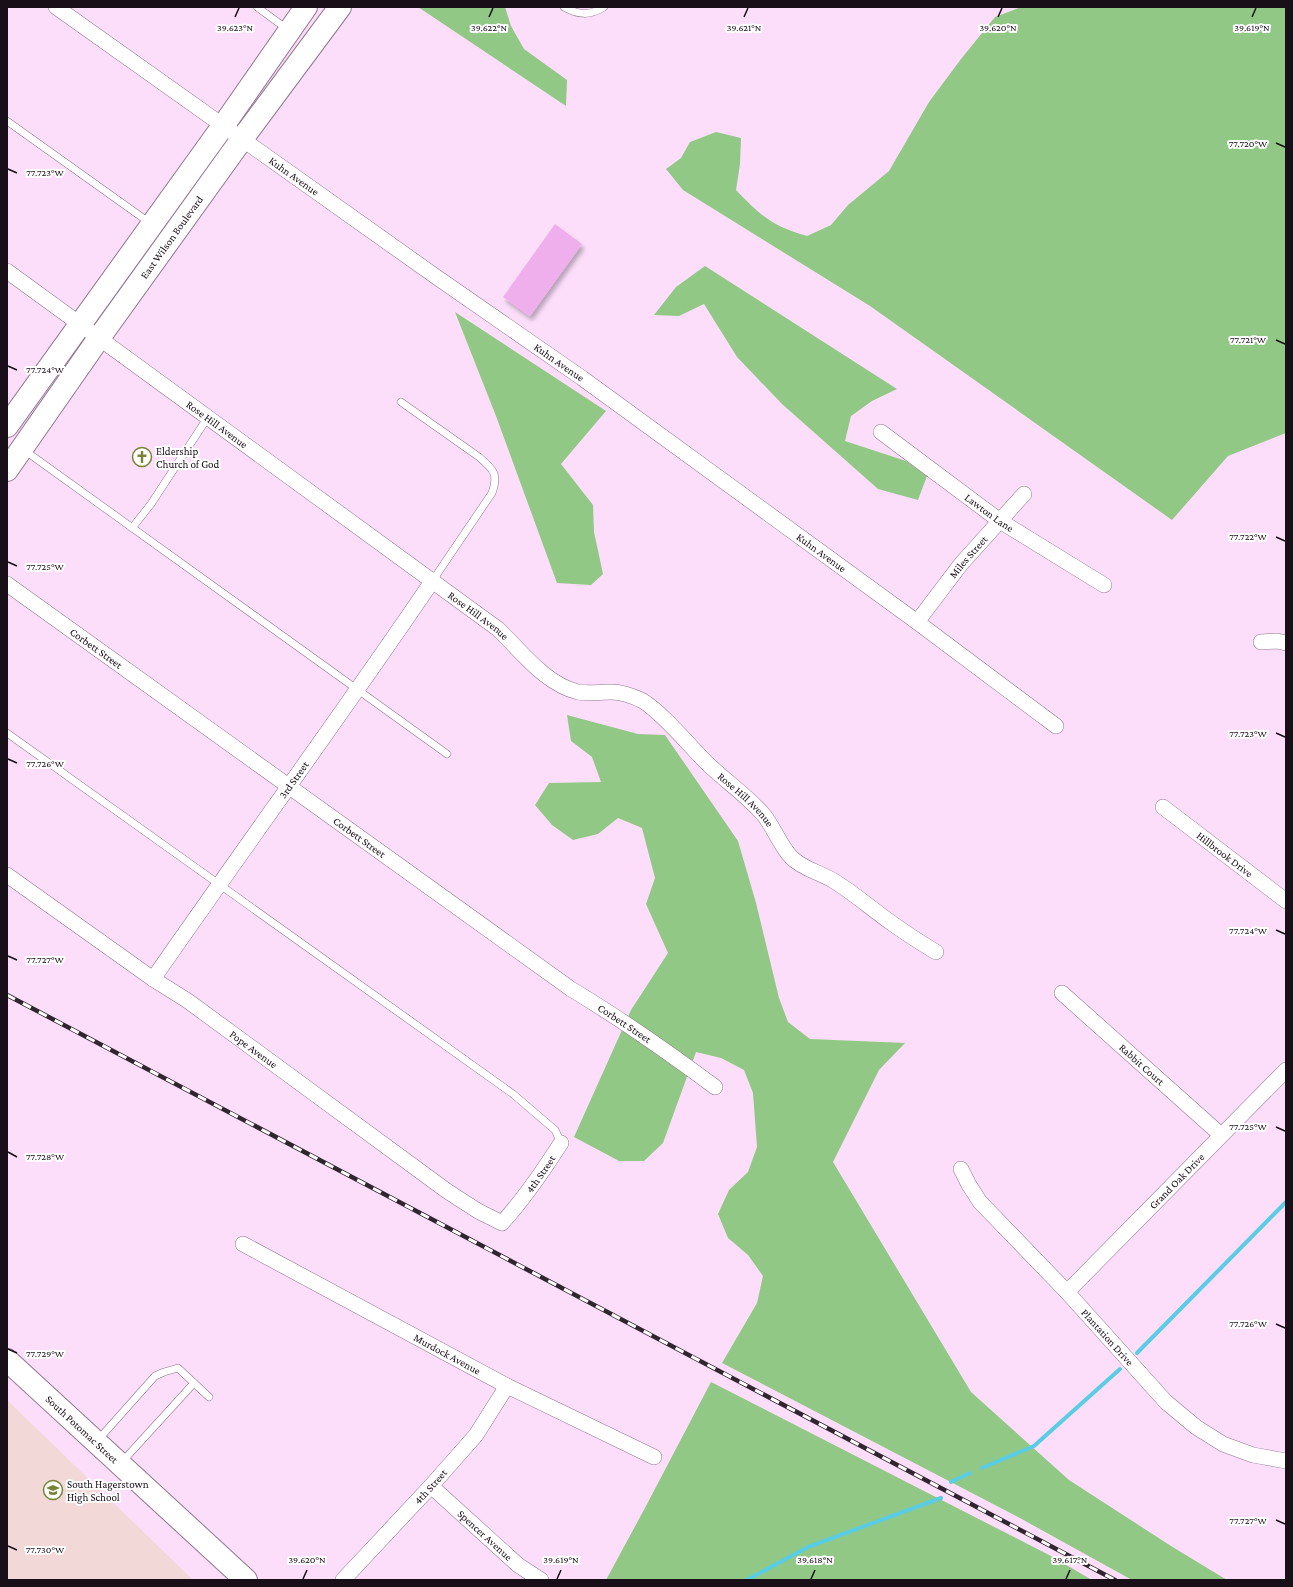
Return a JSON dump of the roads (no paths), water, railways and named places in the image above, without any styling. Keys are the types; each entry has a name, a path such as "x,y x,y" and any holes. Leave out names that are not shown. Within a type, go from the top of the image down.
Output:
{"main road":[{"name":"East Wilson Boulevard","path":"7,426 223,126 306,7"},
{"name":"East Wilson Boulevard","path":"7,470 99,338 242,139 340,7"},
{"name":"South Potomac Street","path":"7,1360 246,1580"}],"street":[{"name":"Kuhn Avenue","path":"56,7 582,378 917,622 1056,726"},
{"name":"Rose Hill Avenue","path":"7,271 433,580 498,629 549,678 578,692 594,694 619,692 643,701 658,714 710,767 763,814 782,847 793,859 833,880 936,952"},
{"name":"Lawton Lane","path":"881,432 1000,521 1104,585"},
{"name":"Miles Street","path":"917,622 961,564 1024,494"},
{"name":"3rd Street","path":"153,979 219,883 358,690 433,580"},
{"name":"Corbett Street","path":"7,584 571,989 601,1007 669,1053 715,1087"},
{"path":"1261,642 1277,641 1286,643"},
{"name":"Hillbrook Drive","path":"1164,807 1286,901"},
{"name":"Pope Avenue","path":"7,875 153,979 188,1001 447,1191 502,1223"},
{"name":"Rabbit Court","path":"1062,993 1221,1135"},
{"name":"Grand Oak Drive","path":"1067,1292 1286,1070"},
{"name":"4th Street","path":"502,1223 532,1187 561,1143"},
{"name":"Plantation Drive","path":"961,1169 968,1185 980,1202 1067,1292 1166,1402 1196,1427 1223,1444 1252,1455 1286,1461"},
{"name":"Murdock Avenue","path":"243,1244 507,1386 654,1457"},
{"name":"4th Street","path":"343,1580 431,1486 476,1435 507,1386"},
{"name":"Spencer Avenue","path":"431,1486 518,1565 541,1580"}],"lane":[{"path":"257,7 290,31"},
{"path":"564,7 574,13 588,14 597,12 604,7"},
{"path":"7,121 152,224"},
{"path":"402,402 479,457 490,467 496,476 492,493 433,580"},
{"path":"132,528 151,504 208,417"},
{"path":"22,449 447,754"},
{"path":"7,732 513,1094 555,1130 561,1143"},
{"path":"96,1442 155,1376 164,1372 178,1368 209,1397"},
{"path":"120,1464 194,1383"}],"waterway":[{"path":"1137,1353 1286,1202"},
{"path":"982,1468 1034,1446 1120,1369"},
{"path":"951,1482 970,1473"},
{"path":"747,1580 808,1547 941,1498"}],"railway":[{"path":"7,995 1115,1580"}],"place":[{"name":"Eldership Church of God","path":"142,457"},
{"name":"South Hagerstown High School","path":"53,1490"}]}
